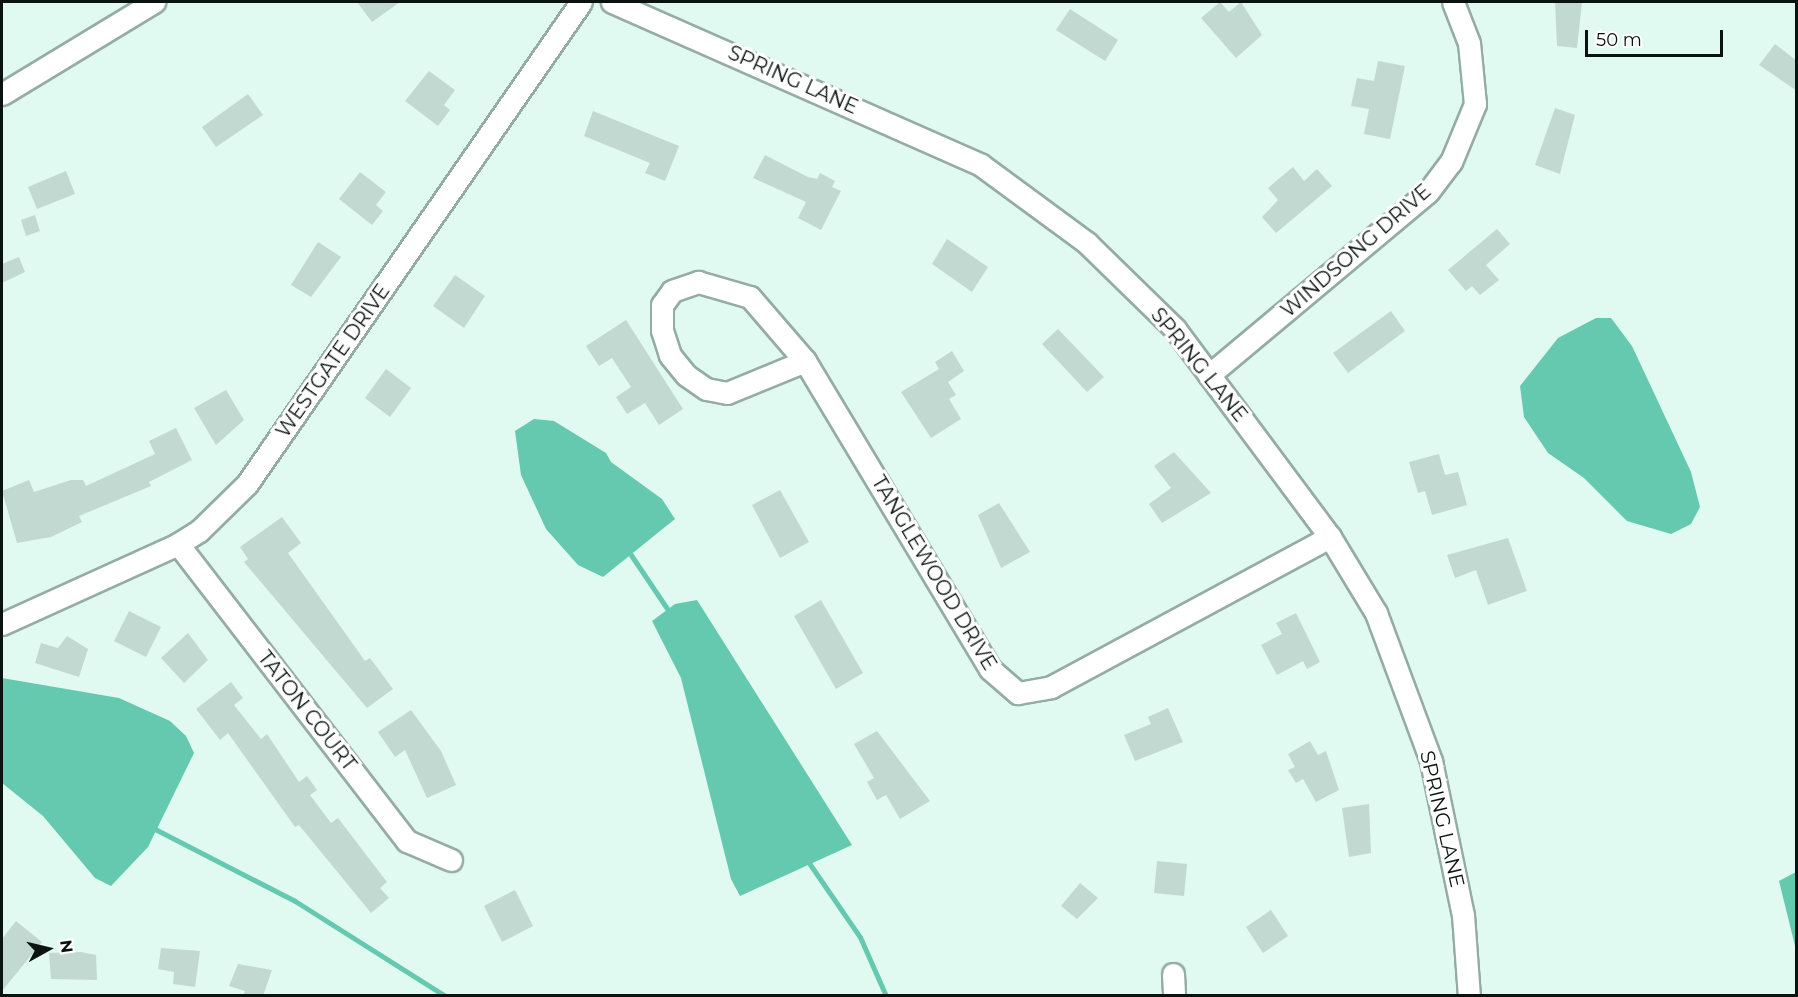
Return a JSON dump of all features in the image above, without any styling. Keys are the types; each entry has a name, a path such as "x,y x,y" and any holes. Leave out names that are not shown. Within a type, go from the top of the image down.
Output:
{"street":[{"path":"2,94 154,2"},
{"name":"WESTGATE DRIVE","path":"2,624 178,544 200,531 247,484 581,2"},
{"name":"SPRING LANE","path":"612,2 981,165 1087,243 1175,329 1330,537 1376,613 1431,761 1463,915 1469,996"},
{"name":"WINDSONG DRIVE","path":"1209,375 1428,192 1451,162 1475,104 1475,71 1453,2"},
{"name":"TANGLEWOOD DRIVE","path":"805,361 756,386 728,393 706,389 670,355 662,330 662,305 672,291 698,282 733,290 750,297 774,320 805,361 990,669 1018,693 1051,687 1330,537"},
{"name":"TATON COURT","path":"178,544 407,841 451,860"},
{"path":"1173,974 1174,996"}],"shaded area":[{"path":"1596,318 1611,318 1632,346 1691,472 1700,507 1691,524 1671,534 1627,521 1584,478 1548,453 1524,417 1520,386 1558,338"},
{"path":"534,419 554,421 606,453 611,462 662,499 675,519 603,577 578,565 546,529 521,475 515,431"},
{"path":"697,600 852,845 740,896 731,879 681,678 652,621 675,604"},
{"path":"2,678 119,698 170,721 186,736 194,753 148,847 111,886 95,878 43,816 2,783"},
{"path":"1796,872 1796,950 1779,881"}],"building":[{"path":"357,2 400,2 372,22"},
{"path":"1220,2 1229,12 1241,2 1262,35 1236,58 1201,18"},
{"path":"1555,2 1582,2 1577,48 1557,46"},
{"path":"1070,9 1118,40 1105,61 1056,30"},
{"path":"1775,44 1797,61 1797,91 1759,65"},
{"path":"1378,61 1405,66 1390,139 1364,134 1369,109 1351,106 1357,78 1374,81"},
{"path":"429,71 455,90 444,105 450,110 438,126 405,101"},
{"path":"248,94 263,115 216,147 202,127"},
{"path":"1555,108 1575,115 1560,174 1535,165"},
{"path":"593,111 679,146 665,181 645,173 650,163 584,136"},
{"path":"765,155 808,177 817,179 820,173 835,181 832,187 841,191 821,230 798,218 806,202 753,178"},
{"path":"1293,167 1304,181 1317,169 1332,186 1276,233 1262,217 1278,200 1268,188"},
{"path":"66,171 75,194 37,209 28,187"},
{"path":"360,172 386,192 376,205 383,211 372,225 339,199"},
{"path":"35,215 40,231 26,236 21,220"},
{"path":"1497,229 1510,244 1486,265 1499,280 1480,295 1472,286 1466,291 1448,270"},
{"path":"947,239 988,267 972,292 932,264"},
{"path":"318,242 341,257 311,297 291,285"},
{"path":"19,257 25,272 2,283 2,264"},
{"path":"455,275 485,296 464,328 433,306"},
{"path":"1391,311 1405,331 1348,373 1333,353"},
{"path":"626,320 683,409 659,425 645,403 627,414 616,397 631,387 612,358 599,366 586,346"},
{"path":"1058,329 1104,377 1087,392 1042,344"},
{"path":"952,351 964,371 948,382 956,395 949,399 961,419 931,438 901,392 939,369 935,362"},
{"path":"386,369 411,388 390,417 365,398"},
{"path":"226,390 244,420 216,445 194,408"},
{"path":"176,428 192,460 149,482 151,486 79,516 82,522 51,537 17,543 2,491 29,480 34,492 71,480 83,480 86,486 155,454 149,441"},
{"path":"1174,452 1211,493 1162,523 1149,504 1171,488 1154,466"},
{"path":"1439,454 1445,475 1458,472 1467,505 1432,515 1425,491 1418,493 1409,462"},
{"path":"780,490 809,542 780,558 752,505"},
{"path":"999,503 1030,552 1001,568 978,515"},
{"path":"282,517 301,543 288,553 365,661 370,658 393,689 367,708 244,562 248,559 240,547"},
{"path":"1508,538 1527,591 1488,605 1476,570 1455,578 1447,555"},
{"path":"821,600 863,673 836,689 794,616"},
{"path":"129,611 161,627 146,657 114,641"},
{"path":"1296,613 1320,662 1307,669 1303,661 1277,675 1261,645 1282,634 1276,623"},
{"path":"188,633 208,660 184,683 161,658"},
{"path":"67,636 88,649 79,677 35,663 41,643 58,648"},
{"path":"231,682 243,698 234,705 261,739 267,734 299,782 307,776 317,790 310,795 331,823 338,818 387,882 380,888 389,898 371,913 299,825 295,827 228,733 220,740 196,709"},
{"path":"1168,708 1183,742 1135,761 1124,735 1151,724 1148,717"},
{"path":"411,710 441,751 456,785 427,798 405,750 395,757 378,732"},
{"path":"877,731 930,801 900,819 886,795 877,800 867,782 874,778 854,744"},
{"path":"1310,741 1318,755 1326,751 1339,790 1316,802 1303,779 1296,783 1288,770 1295,767 1288,754"},
{"path":"1369,804 1371,853 1349,857 1342,808"},
{"path":"1157,861 1187,864 1184,896 1154,893"},
{"path":"1080,883 1098,898 1077,919 1061,906"},
{"path":"515,890 533,926 502,942 484,906"},
{"path":"1271,910 1288,936 1263,953 1246,927"},
{"path":"16,921 42,942 2,991 2,939"},
{"path":"161,948 200,951 195,987 173,984 174,972 158,969"},
{"path":"81,952 96,955 97,980 51,979 49,953"},
{"path":"238,964 272,970 263,996 243,996 245,991 229,986"}],"waterway":[{"path":"627,549 670,613"},
{"path":"151,827 295,901 445,996"},
{"path":"807,860 860,937 886,996"}]}
